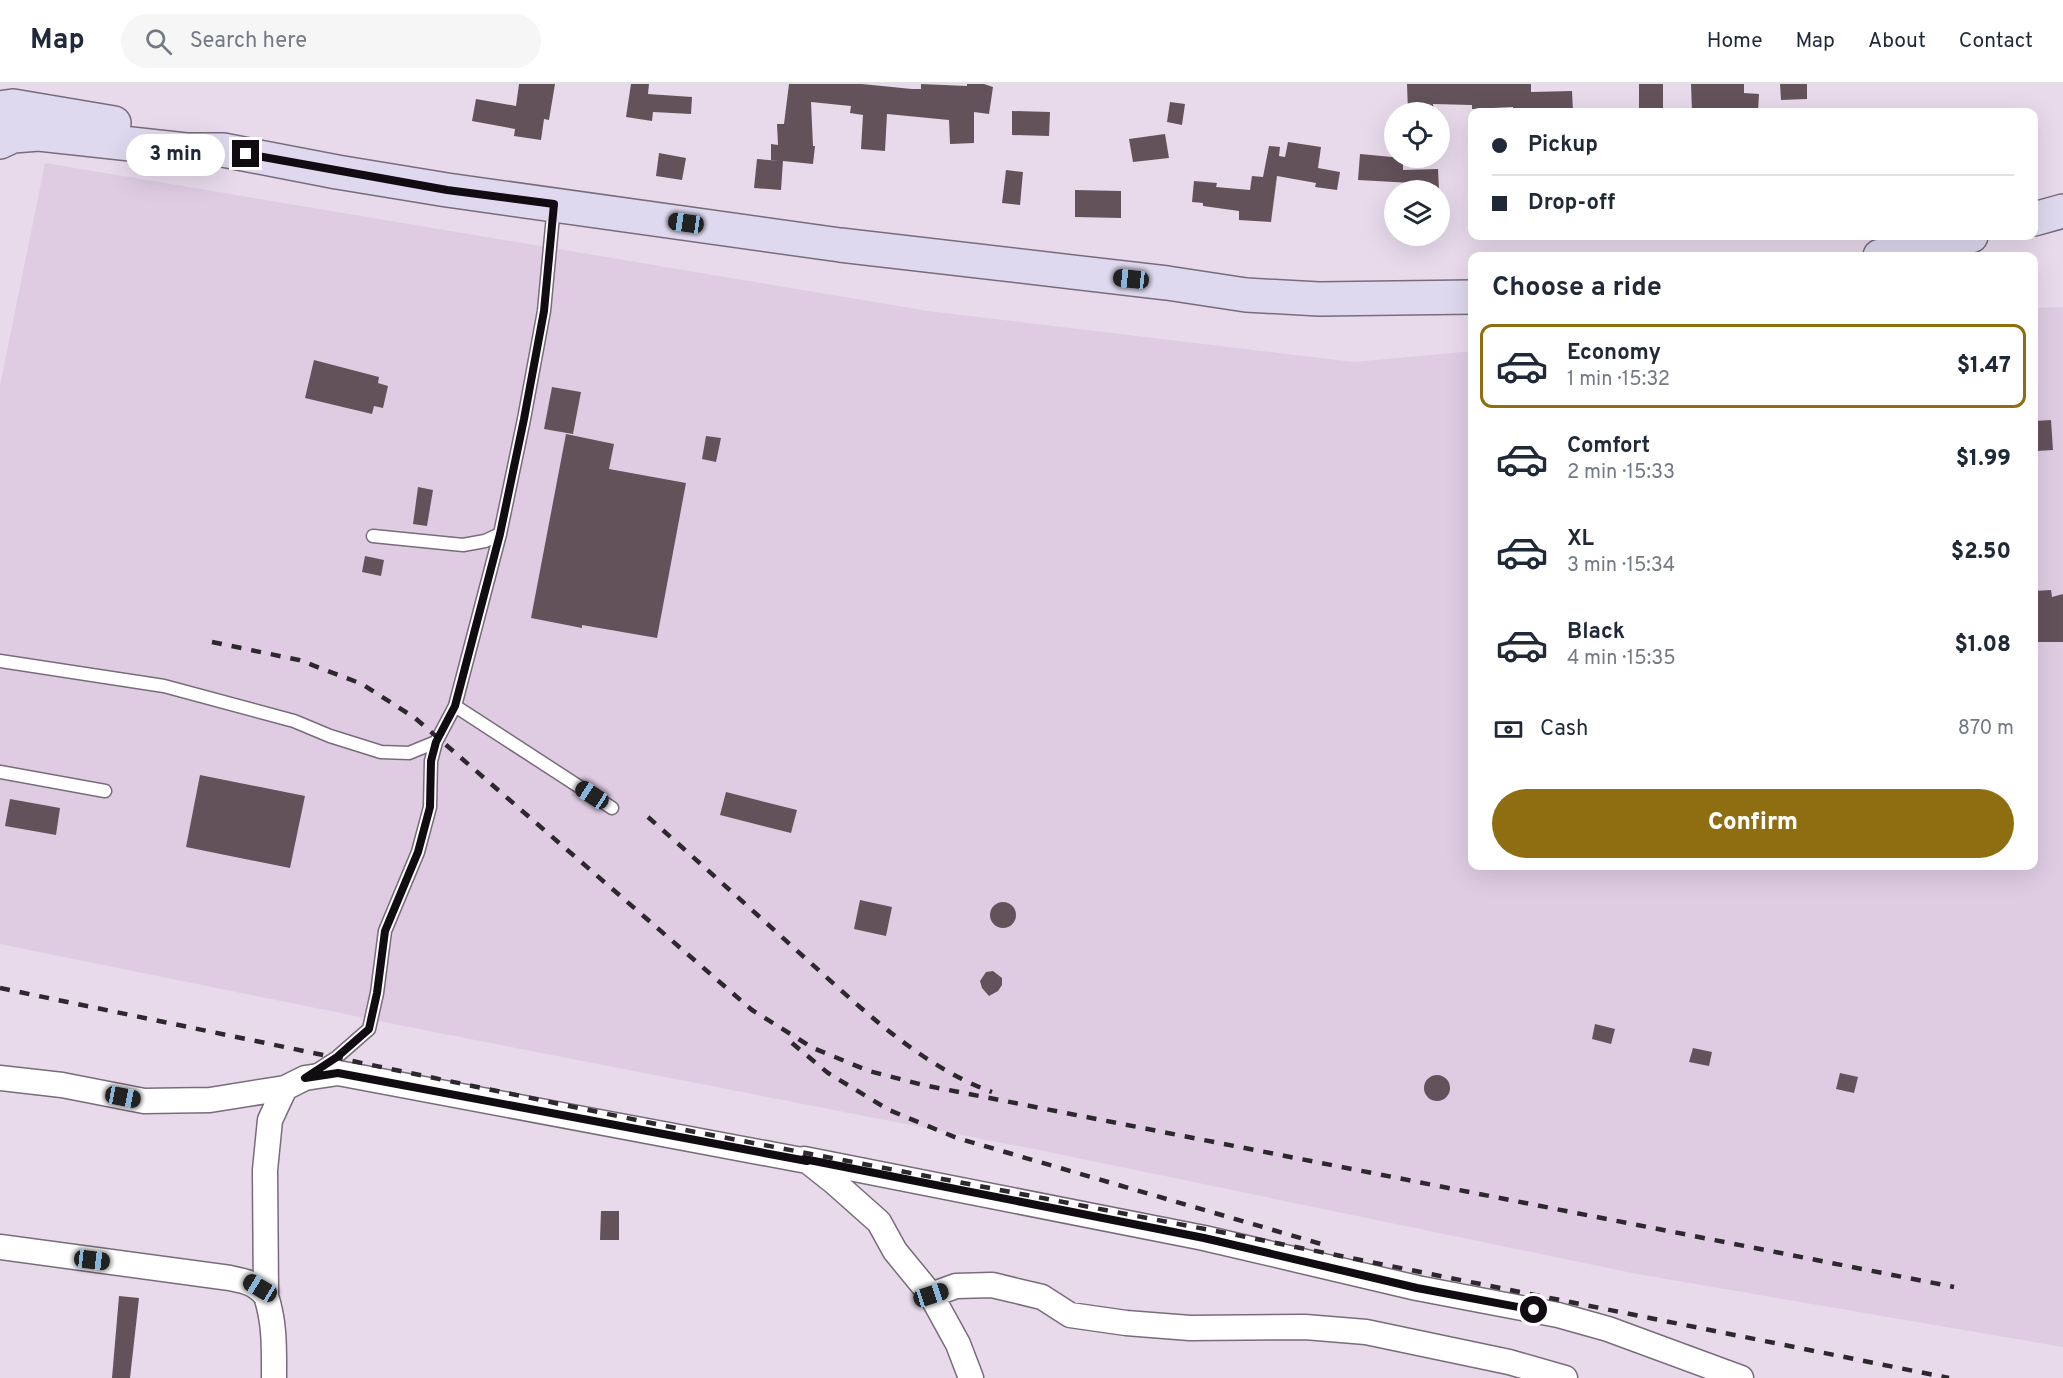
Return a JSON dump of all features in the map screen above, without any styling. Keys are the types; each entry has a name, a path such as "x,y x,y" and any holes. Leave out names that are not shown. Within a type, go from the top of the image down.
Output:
{"main road":[{"path":"0,108 13,106 38,122 186,150 223,150 447,190 840,245 1167,283 1246,295 1319,299 1468,297"},
{"path":"0,142 38,122"},
{"path":"2038,218 2063,211"},
{"path":"1927,252 1960,240"}],"street":[{"path":"0,1078 62,1085 144,1101 210,1100 338,1073 807,1161 879,1222 895,1251 931,1295 958,1344 971,1378"},
{"path":"274,1378 274,1331 266,1296 265,1170 270,1120 295,1083"},
{"path":"807,1161 804,1159 1204,1238 1417,1288 1558,1314 1608,1329 1700,1371 1742,1378"},
{"path":"0,1247 230,1278 250,1282 260,1288 266,1296"},
{"path":"931,1295 956,1286 992,1286 1042,1297 1070,1314 1126,1323 1190,1328 1305,1327 1366,1332 1509,1362 1565,1378"}],"lane":[{"path":"295,1083 337,1057 369,1029 377,993 385,931 418,852 430,807 431,761 436,742 455,706 500,534 544,311 554,204"},
{"path":"373,536 463,546 485,541 500,534"},
{"path":"0,661 164,686 294,721 330,736 381,752 409,753 436,742"},
{"path":"455,706 612,808"},
{"path":"0,772 105,790"}],"shaded area":[{"path":"45,163 928,311 1354,362 1468,351 1468,870 2038,870 2038,308 2063,307 2063,1347 1637,1274 1034,1149 429,1031 0,944 0,386"}],"building":[{"path":"519,84 555,84 549,120 544,119 541,140 514,136 515,129 472,121 476,99 516,106"},
{"path":"631,84 649,84 648,94 692,97 691,114 653,112 652,121 626,117"},
{"path":"789,84 862,84 912,89 921,89 921,84 967,86 967,84 984,84 993,87 989,114 974,112 974,143 950,144 949,120 887,114 885,151 861,149 863,115 850,113 851,106 811,102 813,146 815,146 813,164 783,161 781,190 754,188 757,159 781,161 771,160 771,144 778,145 777,124 784,124"},
{"path":"1407,84 1531,84 1531,92 1572,91 1573,108 1472,108 1472,105 1450,104 1450,102 1408,102"},
{"path":"1639,84 1663,84 1663,108 1639,108"},
{"path":"1691,84 1744,84 1744,93 1759,94 1758,108 1692,108"},
{"path":"1780,84 1807,84 1807,99 1781,100"},
{"path":"1170,102 1185,104 1182,125 1167,122"},
{"path":"1012,111 1050,112 1049,136 1012,135"},
{"path":"1165,134 1169,158 1133,162 1129,139"},
{"path":"1288,142 1321,147 1318,168 1340,172 1337,190 1315,187 1316,183 1277,176 1271,222 1239,220 1239,211 1203,206 1203,203 1192,202 1194,181 1217,183 1216,187 1250,190 1252,176 1263,177 1269,146 1280,147 1279,156 1285,157"},
{"path":"659,153 686,158 682,180 656,176"},
{"path":"1360,154 1384,156 1384,168 1438,169 1439,180 1358,180"},
{"path":"1006,170 1023,172 1020,205 1002,203"},
{"path":"1075,190 1121,191 1121,218 1075,217"},
{"path":"314,360 379,377 378,383 388,386 383,408 374,406 372,414 305,398"},
{"path":"552,387 581,392 573,434 544,429"},
{"path":"2051,420 2053,450 2038,451 2038,421"},
{"path":"566,434 614,444 609,469 686,483 657,638 582,625 582,628 531,618"},
{"path":"706,436 721,438 716,462 702,459"},
{"path":"418,487 433,490 427,526 413,524"},
{"path":"365,556 384,560 381,576 362,572"},
{"path":"2051,590 2052,597 2063,594 2063,642 2038,642 2038,591"},
{"path":"200,775 305,796 290,868 186,847"},
{"path":"726,792 797,810 791,833 720,815"},
{"path":"10,799 60,808 56,835 5,826"},
{"path":"860,900 892,907 886,936 854,929"},
{"path":"1003,902 1012,906 1016,915 1012,924 1003,928 994,924 990,915 994,906"},
{"path":"993,971 1002,978 1002,985 998,991 989,996 982,988 980,981 986,972"},
{"path":"1595,1024 1615,1029 1611,1044 1592,1039"},
{"path":"1693,1048 1712,1052 1709,1066 1689,1062"},
{"path":"1840,1073 1858,1077 1854,1093 1836,1089"},
{"path":"1437,1075 1446,1079 1450,1088 1446,1097 1437,1101 1428,1097 1424,1088 1428,1079"},
{"path":"601,1211 619,1211 619,1240 600,1240"},
{"path":"119,1296 139,1298 130,1378 112,1378"}],"railway":[{"path":"212,642 299,660 362,684 415,718 752,1010 813,1048 869,1071 923,1085 1954,1287"},
{"path":"648,817 892,1034 940,1067 992,1092"},
{"path":"0,988 685,1130 1226,1233 1949,1378"},
{"path":"792,1043 828,1073 889,1110 957,1138 1328,1246"}],"route":[{"path":"246,154 447,190 554,204 544,311 500,534 455,706 436,742 431,761 430,807 418,852 385,931 377,993 369,1029 337,1057 305,1078 338,1073 440,1090 1107,1218 1204,1238 1417,1288 1534,1310"}]}
